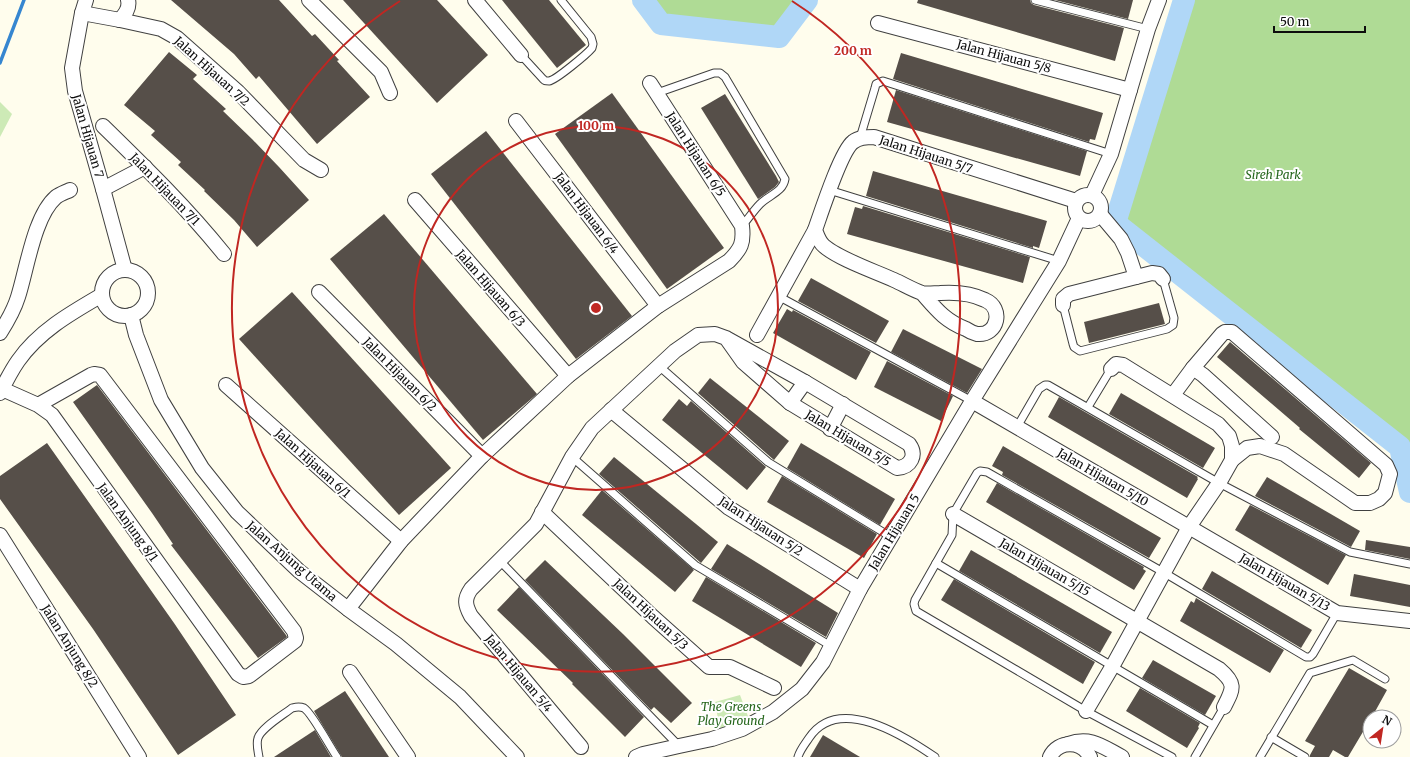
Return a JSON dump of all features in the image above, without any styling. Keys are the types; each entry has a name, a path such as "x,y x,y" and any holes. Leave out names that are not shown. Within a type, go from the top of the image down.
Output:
{"street":[{"name":"Jalan Hijauan 7","path":"86,0 82,13 72,68 75,91 125,270"},
{"path":"120,20 127,13 129,4 128,0"},
{"path":"309,0 381,72 390,93"},
{"path":"475,0 521,55"},
{"path":"1092,195 1110,154 1148,29 1159,0"},
{"name":"Jalan Hijauan 7/2","path":"82,13 161,29 177,38 238,92 304,160 321,170"},
{"name":"Jalan Hijauan 5/8","path":"878,23 1130,90"},
{"name":"Jalan Hijauan 6/5","path":"654,88 742,226"},
{"name":"Jalan Hijauan 6/4","path":"516,121 658,306"},
{"name":"Jalan Hijauan 7/1","path":"103,126 204,228 224,254"},
{"name":"Jalan Hijauan 5/7","path":"860,139 866,136 874,137 1076,201"},
{"path":"757,335 815,230 829,190 847,148 853,142 860,139"},
{"path":"103,189 145,167"},
{"path":"0,333 18,299 40,220 49,205 57,196 70,190"},
{"path":"1083,195 1092,195 1101,205 1100,214 1093,220 1084,220 1079,218 1074,210 1076,201 1083,195"},
{"name":"Jalan Hijauan 6/3","path":"415,200 568,376"},
{"path":"1100,214 1121,239 1128,253 1136,277"},
{"name":"Jalan Hijauan 5","path":"636,757 643,754 673,750 742,729 774,712 802,689 823,662 860,589 972,401 1059,262 1079,218"},
{"path":"348,609 401,541 482,456 568,376 658,306 730,261 738,253 744,238 742,226"},
{"path":"815,230 822,244 829,250 922,293 944,318 959,327 976,334 991,330 995,324 997,316 996,310 992,304 985,300 955,292 922,293"},
{"path":"119,270 125,270 138,274 146,283 148,290 148,296 142,308 131,315 112,312 107,307 102,295 102,289 108,277 119,270"},
{"path":"1062,305 1063,299 1069,294 1156,272 1162,276 1163,279"},
{"name":"Jalan Hijauan 6/2","path":"319,292 482,456"},
{"path":"1,391 18,361 42,334 75,311 102,295"},
{"name":"Jalan Anjung Utama","path":"131,315 136,335 161,400 202,468 237,512 299,570 348,609 396,644 460,697 517,757"},
{"path":"1086,711 1189,527 1219,483 1232,460 1247,448 1260,446 1284,454 1356,504 1370,503 1379,499 1385,493 1390,474 1386,465 1235,334 1228,332 1222,334 1193,368 1173,395"},
{"name":"Jalan Hijauan 5/5","path":"466,596 471,589 536,524 572,457 592,428 675,351 698,335 715,334 726,338 843,404 909,444 913,451 911,462 898,468 790,403 743,362 726,338"},
{"path":"1111,369 1116,364 1123,365 1218,424 1229,436 1232,446 1232,460"},
{"path":"1193,368 1203,375 1272,437"},
{"name":"Jalan Anjung 8/1","path":"1,391 38,405 52,415 238,674 243,677 249,676 295,641 296,638 294,631 100,375 91,375 38,405"},
{"path":"790,403 806,382"},
{"name":"Jalan Hijauan 6/1","path":"226,385 401,541"},
{"name":"Jalan Hijauan 5/10","path":"972,401 1189,527"},
{"path":"830,428 843,404"},
{"name":"Jalan Hijauan 5/2","path":"611,410 729,508 860,589"},
{"name":"Jalan Hijauan 5/3","path":"542,512 653,617 709,667 730,667 774,688"},
{"name":"Jalan Hijauan 5/15","path":"953,514 1219,669 1227,676 1232,685 1232,693 1224,707"},
{"name":"Jalan Hijauan 5/13","path":"1189,527 1337,613 1410,621"},
{"name":"Jalan Anjung 8/2","path":"0,535 139,757"},
{"name":"Jalan Hijauan 5/4","path":"466,596 465,605 471,616 581,747"},
{"path":"350,672 408,757"},
{"path":"1050,757 1056,749 1079,740 1094,742 1122,757"},
{"path":"1068,744 1083,748 1090,757"}],"lane":[{"path":"521,55 543,79 549,81 557,77 592,48 593,41 561,0"},
{"path":"1035,0 1148,29"},
{"path":"654,88 714,73 720,73 725,77 785,179 781,188 761,203 742,226"},
{"path":"860,139 876,84 882,81 1110,154"},
{"path":"829,190 1059,262"},
{"path":"1062,305 1073,344 1077,350 1084,351 1167,329 1173,325 1174,318 1163,279"},
{"path":"778,296 972,401"},
{"path":"659,366 768,462 891,537"},
{"path":"1088,407 1111,369"},
{"path":"1017,427 1039,389 1045,385 1052,386 1219,483 1350,552 1410,564"},
{"path":"572,457 695,565 831,646"},
{"path":"1172,757 1086,711 916,611 914,608 915,600 953,533 953,514 974,475 980,471 983,471 1163,572 1306,657 1310,657 1337,613"},
{"path":"500,561 673,750"},
{"path":"936,563 1213,725"},
{"path":"1260,757 1310,673 1353,660 1385,679"},
{"path":"259,757 257,743 258,736 263,730 292,708 296,707 300,707 308,712 337,757"},
{"path":"1195,757 1224,707"},
{"path":"798,757 814,731 826,722 844,719 861,720 891,730 935,757"},
{"path":"1271,737 1305,757"}],"green space":[{"path":"643,0 807,0 779,37 661,24"},
{"name":"Sireh Park","path":"1184,0 1410,0 1410,492 1400,447 1115,223"},
{"path":"0,102 12,114 0,137"},
{"name":"The Greens Play Ground","path":"740,695 749,719 721,736 715,702"}],"building":[{"path":"171,0 279,0 312,36 315,34 370,97 317,144 259,76 256,79 234,54"},
{"path":"343,0 437,0 488,55 437,103"},
{"path":"502,0 549,0 586,45 557,68"},
{"path":"918,0 1030,0 1034,5 1124,28 1115,61 917,3"},
{"path":"1055,0 1133,0 1128,19"},
{"path":"169,52 197,75 193,79 226,109 223,111 252,139 309,200 257,247 234,220 178,165 181,162 151,135 155,131 124,105"},
{"path":"901,53 1103,113 1095,140 1090,139 1089,142 893,79"},
{"path":"896,90 1087,151 1080,176 887,122"},
{"path":"612,93 724,248 667,289 555,134"},
{"path":"725,94 779,182 775,187 758,199 701,108"},
{"path":"486,131 632,316 576,359 431,174"},
{"path":"873,171 1047,221 1039,248 1033,246 1033,248 866,196"},
{"path":"863,206 1030,257 1023,283 847,234 855,207 862,209"},
{"path":"384,214 537,394 483,440 330,259"},
{"path":"811,278 889,321 876,343 798,301"},
{"path":"292,292 451,468 399,515 239,339"},
{"path":"1159,303 1165,324 1089,343 1084,322"},
{"path":"787,309 792,312 793,310 871,352 856,380 773,333"},
{"path":"903,329 982,369 967,393 891,352"},
{"path":"1230,342 1371,463 1359,478 1299,429 1300,428 1217,357"},
{"path":"887,361 953,396 941,421 874,387"},
{"path":"710,378 789,441 774,460 698,393"},
{"path":"97,385 286,635 287,637 258,658 171,545 173,544 152,513 73,402"},
{"path":"1121,393 1215,448 1203,468 1109,414"},
{"path":"1059,397 1198,477 1187,498 1048,417"},
{"path":"679,399 687,406 691,401 766,467 747,490 662,420"},
{"path":"47,443 174,623 236,715 178,755 93,629 0,499 0,476"},
{"path":"801,443 895,499 880,525 787,468"},
{"path":"1003,446 1161,538 1149,558 1002,475 1003,472 992,466"},
{"path":"614,457 718,542 701,563 599,474"},
{"path":"782,476 877,534 864,558 767,502"},
{"path":"1267,477 1360,531 1351,547 1255,496"},
{"path":"997,483 1144,567 1143,569 1146,571 1134,590 986,502"},
{"path":"602,490 694,570 675,592 582,515"},
{"path":"1250,505 1346,555 1328,585 1235,530"},
{"path":"1366,540 1410,547 1410,559 1365,550"},
{"path":"727,544 838,613 826,637 711,569"},
{"path":"971,550 1112,632 1100,653 959,571"},
{"path":"545,560 623,634 692,703 671,723 654,707 651,710 525,580"},
{"path":"1212,571 1312,630 1301,648 1202,589"},
{"path":"1354,574 1410,585 1410,607 1350,596"},
{"path":"706,577 816,643 801,667 692,601"},
{"path":"954,579 1095,662 1083,684 941,600"},
{"path":"519,587 644,717 625,737 572,684 573,683 497,610"},
{"path":"1196,598 1284,650 1270,673 1180,621 1191,601 1194,603"},
{"path":"1153,660 1216,696 1205,715 1142,678"},
{"path":"1349,668 1387,690 1376,709 1362,709 1362,733 1348,757 1345,757 1333,750 1329,757 1310,757 1315,746 1305,741"},
{"path":"1140,688 1200,723 1199,728 1187,748 1126,711"},
{"path":"345,691 389,757 342,757 314,711"},
{"path":"315,730 331,757 274,757"},
{"path":"823,735 860,757 810,757"}],"waterway":[{"path":"0,63 24,0"},
{"path":"643,0 661,24 779,37 807,0"},
{"path":"1184,0 1115,223 1400,447 1410,492"}]}
